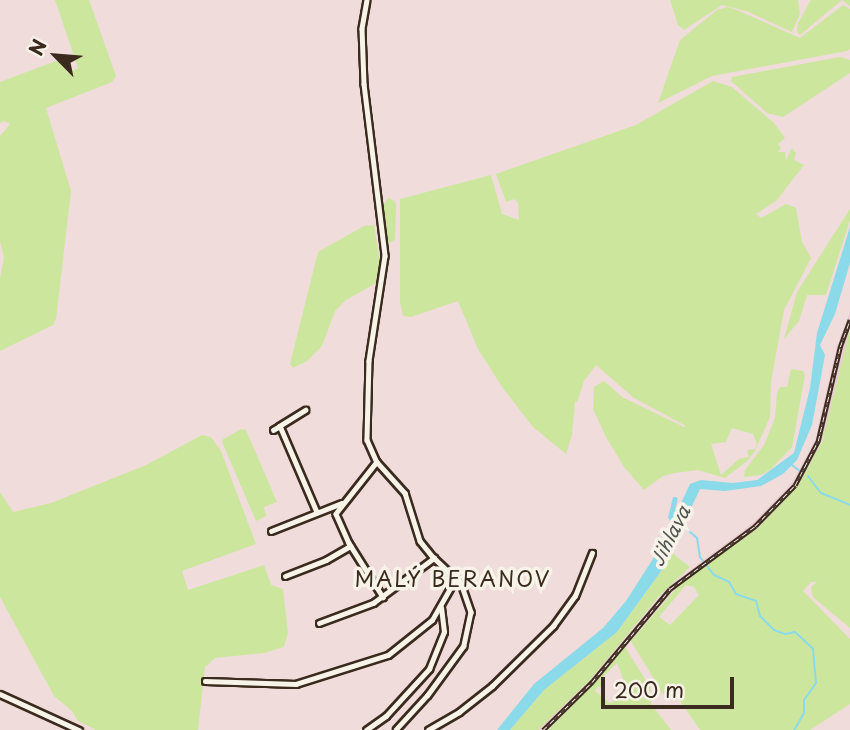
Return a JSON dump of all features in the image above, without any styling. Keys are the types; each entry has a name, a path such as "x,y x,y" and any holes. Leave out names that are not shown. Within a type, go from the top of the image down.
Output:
{"street":[{"path":"367,0 362,29 364,84 376,194 384,239 383,272 369,361 367,440 377,462 405,493 420,541 456,578 465,590 470,606 467,639 440,679 396,730"},
{"path":"272,430 306,410"},
{"path":"280,426 317,512"},
{"path":"377,462 336,514 350,546 383,597"},
{"path":"271,531 343,503"},
{"path":"285,576 326,560 350,546"},
{"path":"428,730 492,686 553,626 575,596 592,553"},
{"path":"319,623 368,606 434,558"},
{"path":"205,681 285,684 341,672 393,652 414,637 441,608 456,578"},
{"path":"365,729 386,716 429,668 444,632 441,608"},
{"path":"0,694 79,730"}],"shaded area":[{"path":"850,312 850,329 826,428 816,455 797,487 758,528 673,591 577,703 548,730 538,730 590,680 668,587 753,523 792,483 815,440 837,346"}],"green space":[{"path":"55,0 89,0 116,76 112,82 46,108 71,191 56,319 53,325 0,351 0,278 4,258 0,241 0,136 10,124 4,121 0,123 0,82 56,61 63,63 67,73 78,68"},
{"path":"670,0 798,0 800,14 792,32 746,11 722,5 684,30 678,25"},
{"path":"811,0 842,0 800,35 797,32 798,23"},
{"path":"843,5 850,9 850,49 847,51 712,76 658,103 680,40 717,10 728,7 800,38"},
{"path":"840,57 850,60 850,73 783,117 767,113 731,81 732,77"},
{"path":"713,81 732,87 774,123 785,138 778,144 781,148 778,152 785,152 786,161 792,148 796,153 794,160 804,165 776,201 756,214 761,218 786,204 796,208 802,242 811,258 784,310 771,382 770,417 755,451 747,461 725,478 698,470 675,473 663,476 644,490 624,467 606,437 593,409 594,387 604,381 622,397 686,426 634,398 596,365 584,381 577,402 575,401 572,435 566,454 533,427 502,387 478,349 458,301 411,317 403,316 400,302 400,199 491,175 502,214 519,220 518,203 515,199 506,202 496,174 636,125","holes":["732,428 753,434 757,444 755,449 747,450 749,457 739,459 721,475 711,444 726,442"]},
{"path":"388,198 395,201 396,206 395,240 387,244 381,210"},
{"path":"850,209 850,220 826,295 807,295 799,321 784,339 797,292"},
{"path":"374,225 380,262 378,282 346,300 335,311 322,346 307,361 293,368 290,364 318,252 364,226"},
{"path":"850,329 850,628 813,597 811,587 817,582 811,582 803,591 850,639 850,704 810,730 700,730 678,698 663,694 631,641 682,582 758,528 797,487 822,442","holes":["686,585 694,587 699,595 670,625 659,617"]},
{"path":"791,369 803,371 805,375 792,447 771,469 761,475 744,477 745,470 764,445 775,418 777,393 780,387 787,387"},
{"path":"241,429 246,430 277,502 264,507 266,516 256,521 222,440"},
{"path":"202,435 211,437 221,451 256,544 182,571 188,590 264,565 271,585 283,589 288,633 284,647 264,653 215,658 205,667 198,730 96,730 78,721 72,711 54,696 0,597 0,492 13,512 51,503 146,465"},
{"path":"671,552 690,567 660,595 590,680 538,730 510,730 544,690 617,632 662,570"},
{"path":"625,647 650,687 651,704 671,730 548,730 594,684","holes":["617,663 627,689 619,699 610,703 595,691 598,686 605,689 600,680"]}],"water":[{"name":"Jihlava","path":"850,227 850,263 835,314 820,345 825,355 812,425 797,460 783,474 761,486 725,491 700,489 662,570 617,632 544,690 510,730 497,730 534,684 603,628 626,601 658,551 690,484 701,480 733,483 757,480 794,453 810,388 817,333"}],"waterway":[{"path":"791,464 801,472"},
{"path":"808,476 821,493 850,505"},
{"name":"Jihlava","path":"675,499 671,517 676,526"},
{"name":"Jihlava","path":"682,525 697,538 700,557 714,575 729,582 736,594 756,601 760,616 774,630 785,634 795,632 813,649 816,683 804,700 804,713 794,730"}],"railway":[{"path":"543,730 592,682 670,589 755,526 795,485 818,441 840,347 850,320"}],"district":[{"name":"MALÝ BERANOV","path":"453,578"}]}
